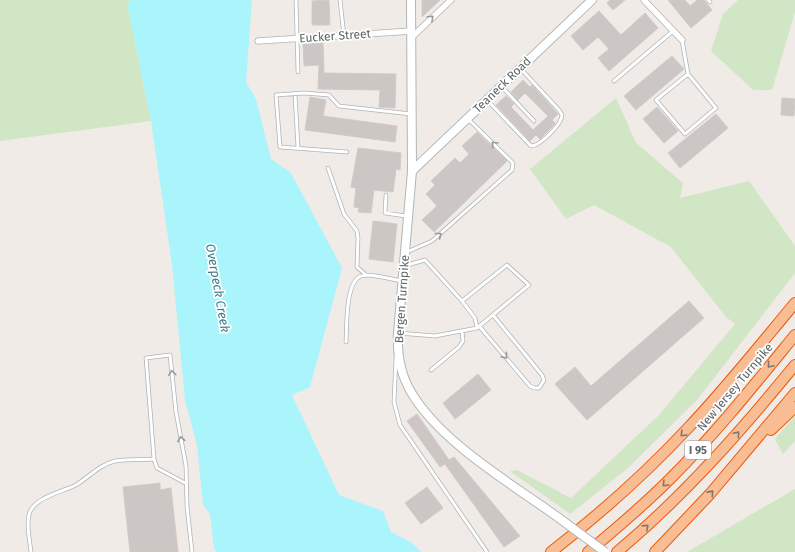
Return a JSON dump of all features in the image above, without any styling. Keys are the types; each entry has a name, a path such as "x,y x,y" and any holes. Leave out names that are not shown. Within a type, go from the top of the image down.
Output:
{"highway":[{"path":"772,330 795,294"},
{"path":"551,552 614,500 675,442 717,397 795,303"},
{"name":"New Jersey Turnpike","path":"588,552 637,510 684,465 732,411 795,335"},
{"path":"617,552 660,514 705,470 745,426 795,365"},
{"path":"655,552 700,506 795,393"},
{"path":"747,451 785,418 795,407"}],"main road":[{"name":"Bergen Turnpike","path":"411,0 412,171 398,336 398,353 405,380 421,406 447,435 605,552"},
{"name":"Teaneck Road","path":"412,171 592,0"}],"street":[{"path":"412,34 451,0"},
{"path":"644,0 682,40"},
{"name":"Eucker Street","path":"258,41 412,34"}],"lane":[{"path":"296,0 298,72"},
{"path":"340,0 344,36"},
{"path":"614,81 673,31"},
{"path":"682,40 688,74 716,108 685,134 656,100 688,74"},
{"path":"487,99 528,145 535,146 539,144 560,123 562,114 520,68"},
{"path":"501,86 534,121"},
{"path":"295,94 298,148"},
{"path":"347,152 280,147 276,95 329,95 339,106 411,114"},
{"path":"405,253 438,236 512,168 512,163 467,118"},
{"path":"328,168 344,214 357,231 357,267 366,275 403,281"},
{"path":"386,195 385,213 408,216"},
{"path":"404,266 425,260 462,300 478,327 530,386 539,388 544,380 542,375 493,315"},
{"path":"462,300 507,265 529,285 478,327 435,336 398,336 394,397 396,414 400,425 487,552"},
{"path":"346,342 350,292 356,280 366,275"},
{"path":"431,370 459,347 463,341 462,331"},
{"path":"185,483 157,468 154,459 146,358 170,355 176,412 186,466 185,483 192,552"},
{"path":"31,552 29,515 33,507 48,496 81,482 96,469 114,462 154,459"}],"green space":[{"path":"0,0 129,0 128,8 151,121 0,141"},
{"path":"738,0 795,0 795,12 772,90 753,90 711,51 723,14"},
{"path":"616,98 636,143 683,183 680,198 749,181 795,246 795,273 697,400 628,468 570,514 510,471 517,470 571,498 659,415 735,324 726,317 671,247 594,205 566,219 530,169"},
{"path":"795,416 795,441 783,454 775,439"},
{"path":"795,489 795,552 687,552"}],"water":[{"name":"Overpeck Creek","path":"129,0 252,0 246,82 256,99 271,159 291,173 342,268 310,387 292,395 339,495 383,511 391,532 411,542 421,552 217,552 214,549 210,514 203,505 197,445 185,400 172,265 151,121 128,8"}],"building":[{"path":"329,0 330,25 312,25 312,1"},
{"path":"422,0 440,0 422,17"},
{"path":"610,0 625,0 613,10 607,3"},
{"path":"668,0 685,0 690,6 697,0 704,0 712,10 691,28"},
{"path":"599,11 621,35 645,13 658,28 609,71 598,58 609,49 598,37 583,50 571,36"},
{"path":"323,42 324,73 396,74 395,108 379,107 380,90 318,89 319,65 304,66 303,43"},
{"path":"672,56 684,69 636,110 624,96"},
{"path":"523,80 530,87 532,85 558,114 552,120 555,123 553,126 540,139 536,135 530,141 496,105 506,96 514,104 511,107 533,130 548,116 525,93 518,100 511,92"},
{"path":"310,97 326,100 323,116 397,126 395,142 305,130"},
{"path":"782,98 795,99 794,116 781,115"},
{"path":"657,107 678,131 664,143 643,119"},
{"path":"716,114 728,128 680,168 668,153"},
{"path":"477,132 507,161 434,232 422,220 437,206 426,194 435,185 431,181 455,158 460,163 469,154 462,146"},
{"path":"358,148 401,153 400,170 396,169 393,192 374,190 371,213 358,212 359,208 354,207 356,188 351,187"},
{"path":"373,221 397,224 393,262 369,259"},
{"path":"689,301 704,318 587,420 555,384 575,367 591,386"},
{"path":"478,374 491,390 455,419 443,403"},
{"path":"417,414 449,460 454,457 520,536 504,547 445,464 440,467 407,421"},
{"path":"160,483 160,490 171,488 178,552 130,552 123,487"},
{"path":"427,487 443,508 421,524 405,503"}]}
